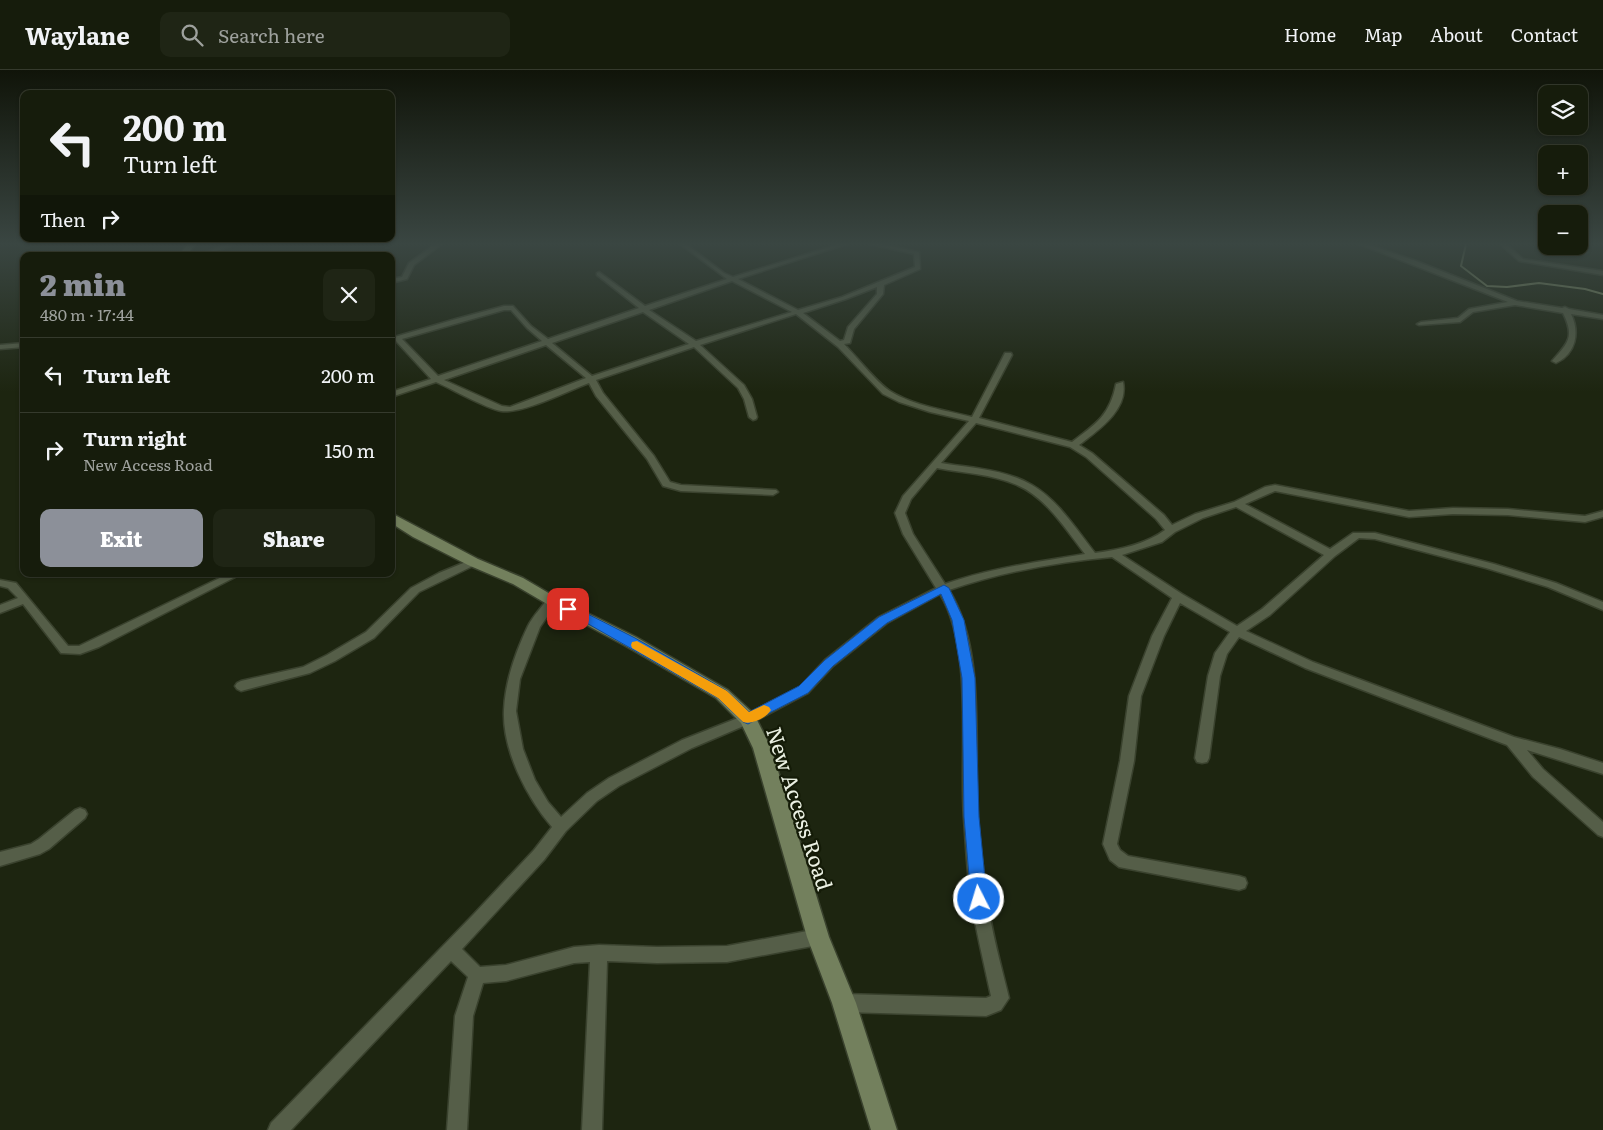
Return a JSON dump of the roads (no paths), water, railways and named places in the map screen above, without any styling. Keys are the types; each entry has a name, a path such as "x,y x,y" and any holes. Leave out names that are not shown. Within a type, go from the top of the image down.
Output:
{"main road":[{"name":"New Access Road","path":"395,520 418,534 473,562 518,581 552,601 630,641 722,694 748,719 762,748 818,937 844,1003 884,1130"}],"street":[{"path":"624,293 696,345 741,387 748,399 753,417"},
{"path":"395,394 691,293"},
{"path":"760,293 796,312 839,343 886,392 902,400 974,420 1031,433 1073,446 1089,455 1160,517 1171,530"},
{"path":"773,492 681,488 666,484 651,458 598,394 590,379 529,327 513,308 509,307 442,324 395,340 436,379 500,408 510,409 538,401 590,379 856,293"},
{"path":"839,343 847,341 851,328 880,293"},
{"path":"1492,293 1516,303 1565,309 1603,317"},
{"path":"1421,324 1460,320 1471,310 1516,303"},
{"path":"1556,361 1572,344 1573,333 1565,309"},
{"path":"0,347 20,345"},
{"path":"844,1003 986,1006 995,1004 1000,998 979,899 971,817 968,678 958,620 944,588 908,534 900,513 906,498 974,420 1008,355"},
{"path":"1073,446 1110,415 1117,402 1120,384"},
{"path":"935,465 997,476 1028,486 1040,495 1092,556"},
{"path":"278,1130 539,855 561,827 592,798 614,782 687,744 748,719 804,690 829,663 883,620 944,588 970,579 1010,570 1114,554 1158,540 1171,530 1199,516 1238,504 1268,489 1275,488 1409,514 1453,511 1508,512 1585,520 1603,514"},
{"path":"1238,504 1332,554"},
{"path":"1202,758 1214,676 1222,653 1237,631 1266,612 1332,554 1357,535 1375,536 1490,566 1552,584 1603,606"},
{"path":"1114,554 1178,598 1237,631 1309,665 1512,741 1560,754 1603,769"},
{"path":"241,686 306,670 331,658 370,635 415,590 473,562"},
{"path":"0,583 12,585 26,599 65,650 80,650 230,577"},
{"path":"1178,598 1158,636 1135,696 1127,761 1110,844 1115,855 1124,862 1239,883"},
{"path":"0,608 26,599"},
{"path":"552,601 534,626 514,679 510,711 516,750 529,781 543,806 561,827"},
{"path":"1512,741 1538,773 1603,830"},
{"path":"0,859 35,849 44,844 80,814"},
{"path":"450,950 477,975 506,973 574,955 598,953 657,955 727,954 818,937"},
{"path":"592,1130 598,953"},
{"path":"457,1130 464,1016 477,975"}]}
